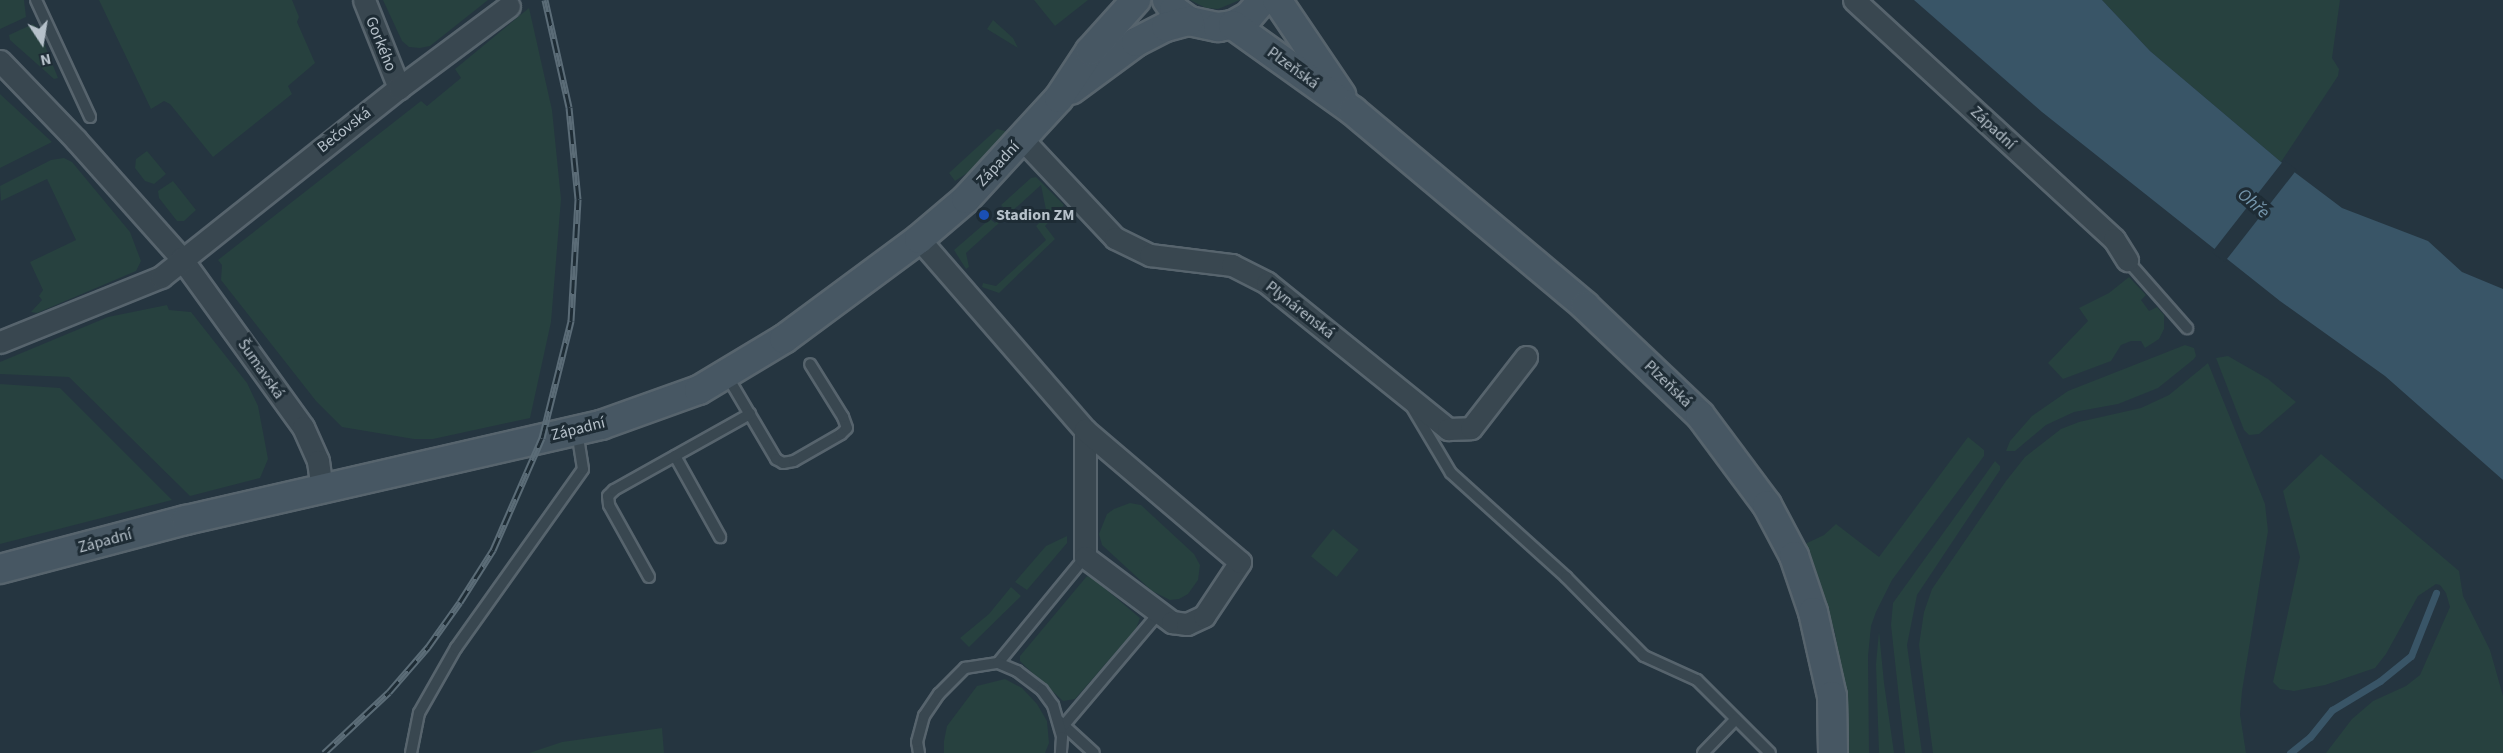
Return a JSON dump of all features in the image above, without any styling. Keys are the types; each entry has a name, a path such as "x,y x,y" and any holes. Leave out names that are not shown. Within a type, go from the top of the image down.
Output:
{"street":[{"name":"Gorkého","path":"364,0 399,88"},
{"name":"Západní","path":"0,569 186,520 601,425 699,390 784,339 919,239 966,199 1059,98 1090,51 1136,0"},
{"path":"1167,0 1174,10 1189,21"},
{"path":"1233,25 1249,16 1263,0"},
{"name":"Plzeňská","path":"1277,0 1353,111"},
{"name":"Západní","path":"1854,0 2114,239 2127,260"},
{"name":"Bečovská","path":"181,258 399,88 509,6"},
{"name":"Západní","path":"1059,98 1136,42 1166,27 1189,21 1218,27 1233,25"},
{"name":"Plzeňská","path":"1233,25 1353,111 1585,306 1706,424 1767,506 1794,556 1813,612 1832,696 1833,753"},
{"name":"Šumavská","path":"0,62 76,140 181,258 303,427 318,461 322,489"},
{"name":"Plynárenská","path":"1022,139 1115,238 1150,255 1233,266 1267,283 1448,429 1472,428 1526,357"},
{"path":"919,239 1085,430 1240,562 1203,616 1187,624 1172,622 1084,558 1085,430"},
{"path":"0,342 160,277 181,258"}],"lane":[{"path":"36,0 90,117"},
{"path":"2127,260 2187,328"},
{"path":"726,374 776,459 783,463 794,461 841,434 847,428 843,417 810,364"},
{"path":"1404,393 1451,473 1566,577 1644,656 1697,680 1736,719 1763,751"},
{"path":"649,577 609,505 608,496 614,490 750,414"},
{"path":"411,753 419,713 456,648 584,469 576,429"},
{"path":"675,456 720,537"},
{"path":"998,663 1084,558"},
{"path":"1061,753 1061,723 1159,613"},
{"path":"919,753 917,742 924,716 939,694 965,668 998,663 1017,671 1042,690 1053,705 1061,723 1094,753"},
{"path":"1703,753 1736,719"}],"green space":[{"path":"0,0 24,0 26,17 0,29"},
{"path":"99,0 292,0 299,17 297,22 315,63 288,86 292,94 213,157 170,104 164,101 151,109"},
{"path":"383,0 488,0 430,46 420,48 409,47 402,41"},
{"path":"1034,0 1088,0 1055,26"},
{"path":"1190,0 1240,0 1218,9 1206,8"},
{"path":"2102,0 2340,0 2332,58 2339,69 2338,76 2281,162 2150,51"},
{"path":"529,8 552,110 561,199 551,322 530,418 433,439 414,439 342,427 316,401 221,280 222,265 218,260 421,101 427,106 461,78 455,69"},
{"path":"993,20 1013,38 1018,48 987,29"},
{"path":"33,24 38,28 58,78 54,79 10,40 9,35"},
{"path":"0,94 52,142 0,168"},
{"path":"997,129 1013,133 987,160 955,181 949,173"},
{"path":"147,151 166,174 154,184 145,181 135,168 136,159"},
{"path":"64,158 72,162 130,232 141,261 136,271 37,313 31,312 42,300 39,296 43,290 30,262 76,240 47,179 1,201 0,186 51,160"},
{"path":"1036,177 1064,205 1045,226 1055,239 999,293 982,287 983,283 996,286 1046,240 1036,226 1047,215 1041,185 966,253 969,267 966,269 954,250 990,219 995,223 1008,212 1001,205 1031,178"},
{"path":"173,181 196,210 184,221 177,221 159,198 158,191"},
{"path":"2129,277 2146,295 2141,300 2149,311 2157,307 2164,315 2164,329 2159,339 2145,348 2141,341 2131,341 2121,345 2111,361 2063,379 2048,363 2088,321 2079,308 2109,293"},
{"path":"167,305 169,310 191,312 247,383 258,406 268,459 260,478 190,496 69,377 0,374 0,362 108,317"},
{"path":"2185,345 2194,348 2196,356 2158,388 2118,404 2074,412 2046,425 2015,451 2006,451 2010,441 2032,416 2068,391"},
{"path":"2228,356 2268,379 2296,402 2259,434 2249,435 2244,430 2216,358"},
{"path":"2208,363 2265,504 2268,531 2242,691 2240,714 2246,753 1933,753 1919,645 1924,612 1932,589 2006,481 2025,457 2061,429 2079,422 2141,408 2169,395"},
{"path":"0,384 60,388 172,500 0,544"},
{"path":"1968,437 1984,450 1984,456 1892,580 1876,612 1871,626 1868,656 1869,753 1847,753 1844,688 1835,633 1816,573 1803,545 1824,535 1836,524 1879,557"},
{"path":"2321,454 2459,571 2463,596 2490,650 2503,696 2503,753 2326,753 2352,719 2373,701 2406,686 2420,675 2450,607 2446,593 2440,585 2436,584 2418,596 2386,654 2375,668 2325,685 2294,691 2280,689 2273,682 2300,557 2283,491"},
{"path":"1995,461 2000,466 2000,470 1917,595 1907,645 1922,753 1905,753 1891,625 1893,603"},
{"path":"1130,503 1141,505 1194,554 1200,565 1198,580 1188,594 1179,599 1170,600 1152,591 1102,545 1099,534 1107,514"},
{"path":"1333,529 1359,550 1337,577 1311,556"},
{"path":"1067,536 1067,543 1027,590 1015,582 1046,546"},
{"path":"1087,576 1095,580 1140,618 1136,629 1075,699 1063,701 1020,661 1020,656"},
{"path":"1011,587 1021,596 969,647 960,638 989,614"},
{"path":"1879,632 1894,753 1879,753 1876,664"},
{"path":"1005,679 1022,688 1037,704 1047,721 1049,743 1045,753 944,753 947,726 977,686"},
{"path":"662,728 664,753 529,753 562,742"}],"water":[{"name":"Ohře","path":"1914,0 2102,0 2150,51 2281,162 2342,208 2428,241 2462,272 2503,289 2503,480 2385,376 2280,301 2042,112"}],"pier":[{"path":"2284,160 2297,170 2225,262 2212,252"}],"waterway":[{"path":"2290,753 2310,737 2332,710 2380,681 2411,656 2436,593"}],"railway":[{"path":"324,753 389,692 428,647 460,602 493,550 542,438 571,321 578,199 569,107 545,0"}],"place":[{"name":"Stadion ZM","path":"984,215"}]}
